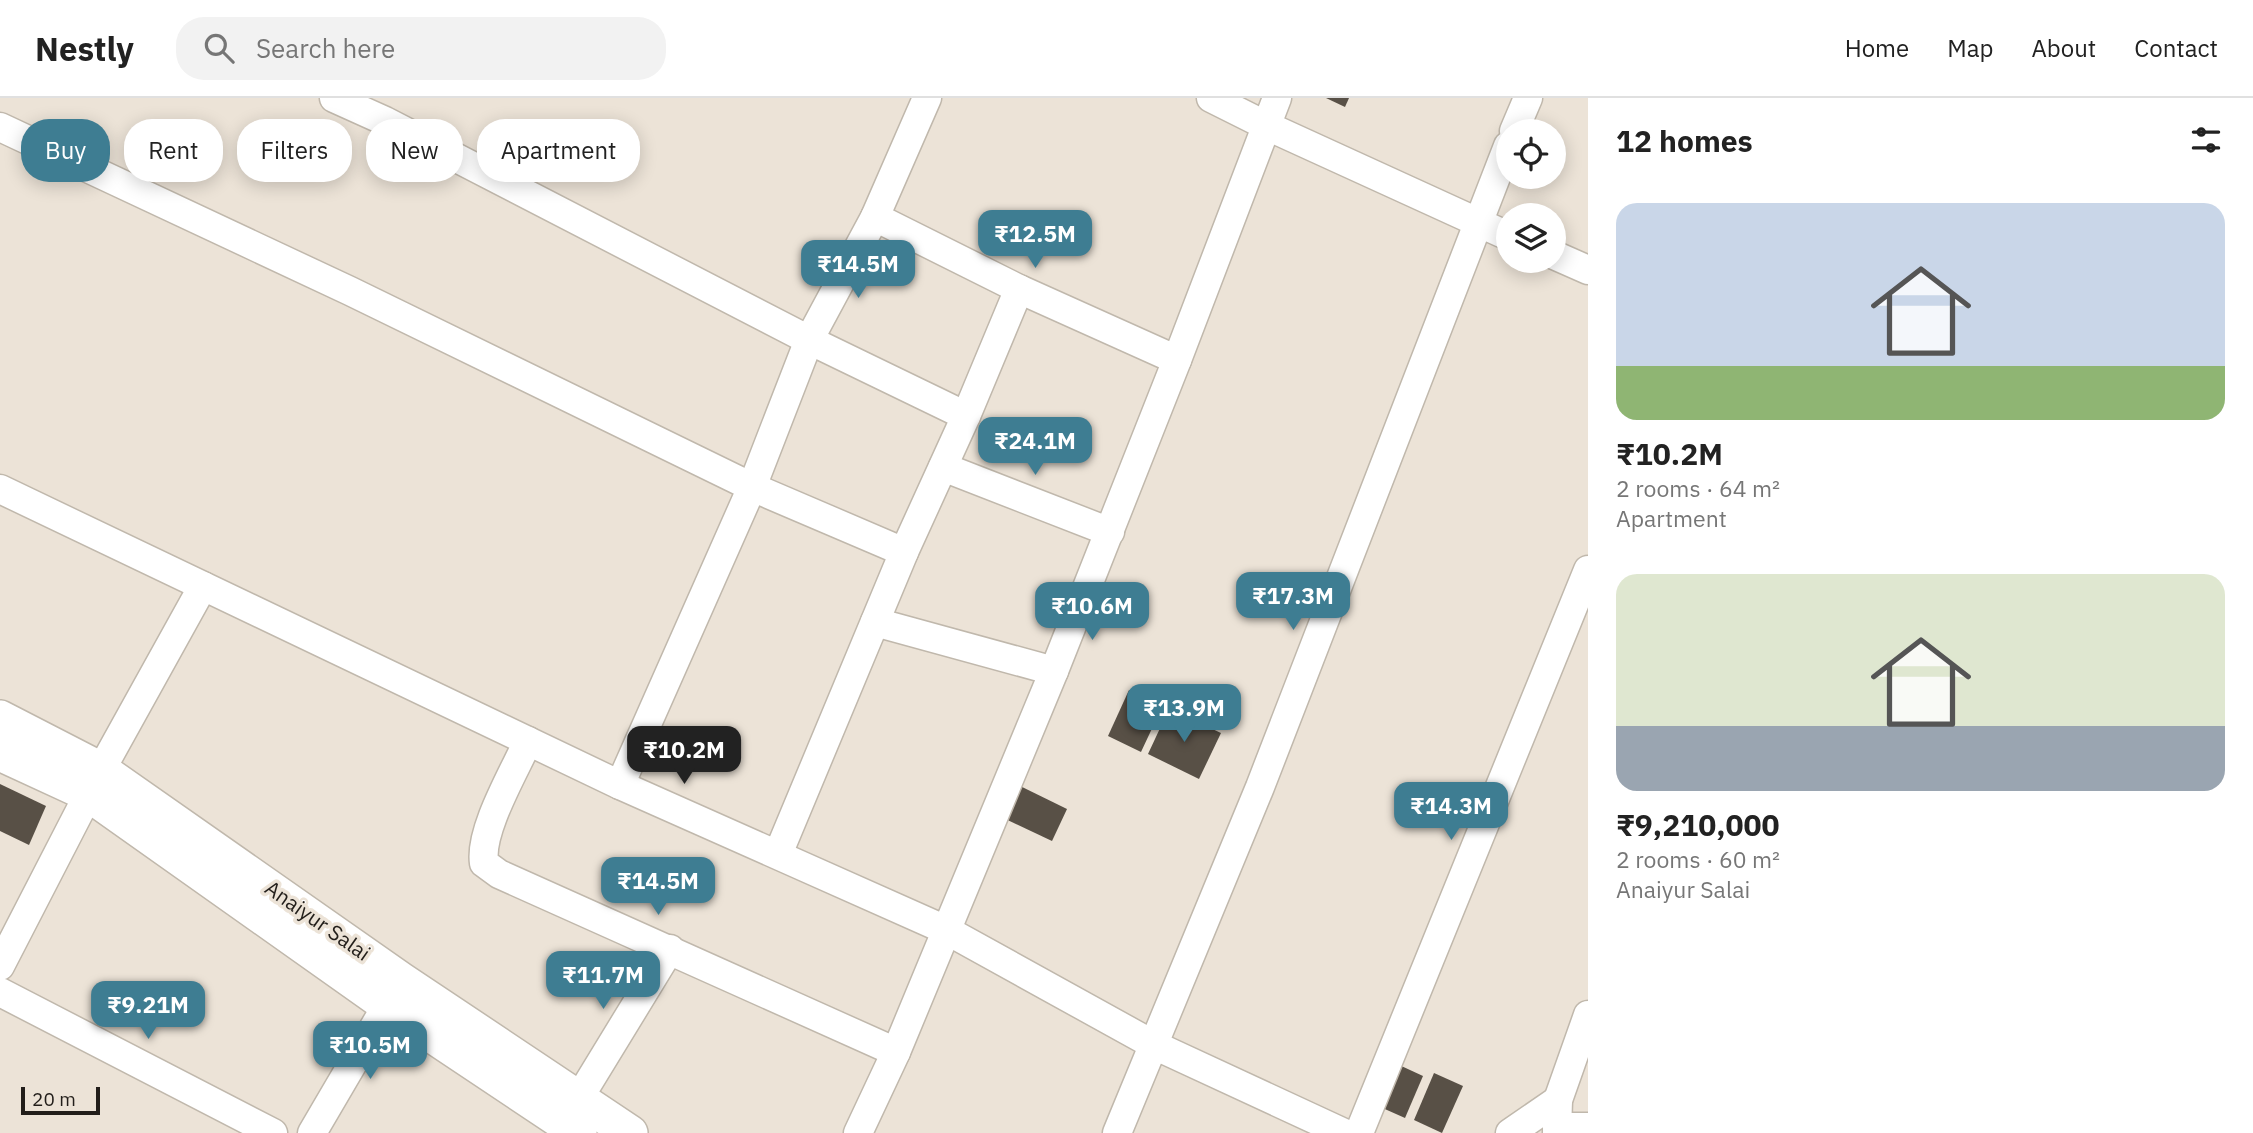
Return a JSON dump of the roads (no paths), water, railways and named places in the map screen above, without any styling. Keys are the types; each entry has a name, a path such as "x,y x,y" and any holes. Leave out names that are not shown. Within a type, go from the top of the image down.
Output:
{"main road":[{"name":"Anaiyur Salai","path":"0,718 401,979 630,1133"},
{"name":"Anaiyur Salai","path":"0,753 95,782 387,1005 579,1133"}],"street":[{"path":"334,98 385,121 809,340 966,416"},
{"path":"620,785 752,486 809,340 875,217 928,98"},
{"path":"1211,98 1496,231"},
{"path":"858,1133 896,1052 1054,671 1277,98"},
{"path":"1519,119 1528,98"},
{"path":"0,127 350,291 752,486 904,551"},
{"path":"1117,1133 1260,787 1496,176"},
{"path":"875,217 1019,289 1177,360"},
{"path":"1566,261 1588,270"},
{"path":"778,854 904,551 966,416 1019,289"},
{"path":"943,467 1110,532"},
{"path":"0,489 620,785 946,930 1154,1045 1344,1133"},
{"path":"1359,1133 1588,570"},
{"path":"0,966 95,782 203,586"},
{"path":"875,622 1054,671"},
{"path":"528,741 486,833 482,850 484,863 499,874 896,1052"},
{"path":"579,1098 670,949"},
{"path":"0,992 273,1133"},
{"path":"312,1133 387,1005"},
{"path":"1557,1120 1588,1015"},
{"path":"1510,1133 1557,1120 1588,1127"}]}
